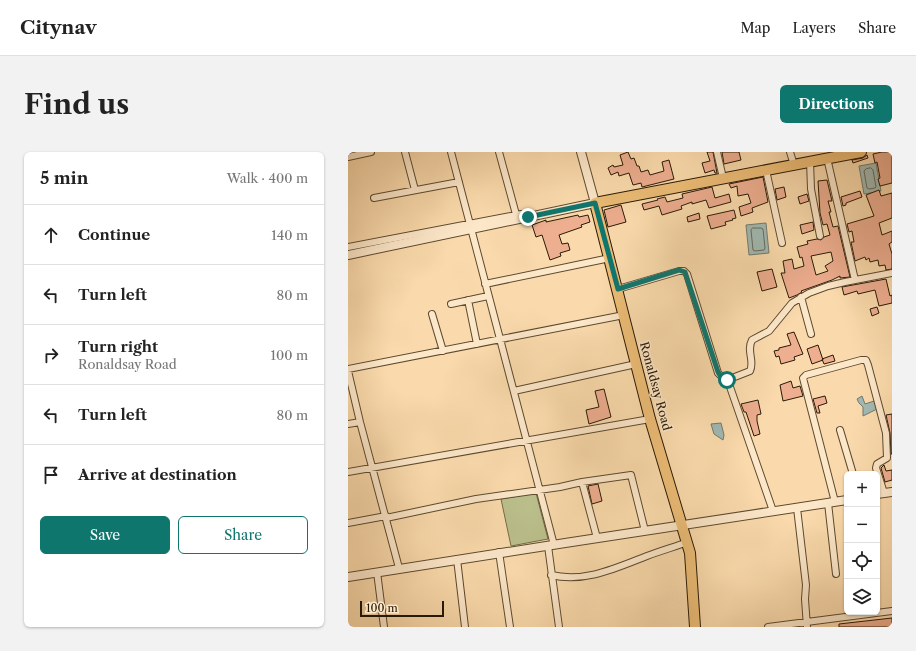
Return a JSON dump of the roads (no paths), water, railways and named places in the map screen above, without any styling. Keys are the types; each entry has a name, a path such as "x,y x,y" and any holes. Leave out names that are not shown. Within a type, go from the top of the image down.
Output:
{"main road":[{"path":"595,203 858,152"},
{"name":"Ronaldsay Road","path":"595,203 650,419 688,542 693,583 695,627"}],"street":[{"path":"350,155 371,152"},
{"path":"405,152 415,190"},
{"path":"452,152 488,296 540,490 551,546 552,575 559,627"},
{"path":"499,152 516,217"},
{"name":"Ronaldsay Road","path":"583,152 595,203"},
{"path":"717,152 723,178"},
{"path":"790,152 794,165"},
{"path":"827,158 855,280"},
{"path":"810,161 811,189 820,236"},
{"path":"766,170 782,243"},
{"path":"374,198 459,182"},
{"path":"348,247 516,217 528,217 595,203"},
{"path":"348,255 470,226"},
{"path":"485,284 610,258"},
{"path":"618,289 679,270 685,272 718,372 722,378 727,380 730,384 773,512"},
{"path":"727,380 750,371 752,367 748,348 752,340 769,331 786,309 801,297 828,286 892,273"},
{"path":"451,304 488,296"},
{"path":"801,297 811,334"},
{"path":"468,300 477,344"},
{"path":"432,314 443,350"},
{"path":"399,568 360,422 348,370 624,315"},
{"path":"836,574 831,502 803,378 806,375 861,360 866,360 886,433 887,457 885,460 877,464 876,468 884,493"},
{"path":"514,391 636,364"},
{"path":"348,472 650,419"},
{"path":"348,424 360,422"},
{"path":"840,430 852,471"},
{"path":"348,523 476,499 631,475 645,531"},
{"path":"582,482 597,538"},
{"path":"348,577 499,552 551,546 844,500"},
{"path":"797,508 806,585 805,599 807,625"},
{"path":"552,575 563,577 592,576 688,542"},
{"path":"499,552 510,627"},
{"path":"457,559 465,627"},
{"path":"377,572 384,627"},
{"path":"768,627 807,625 892,611"}],"water":[{"path":"876,163 881,191 864,194 859,166"},
{"path":"766,223 769,253 749,255 746,225"},
{"path":"862,396 865,404 874,401 877,409 863,416 863,407 857,399"},
{"path":"721,423 724,435 723,440 714,434 711,424"}]}
